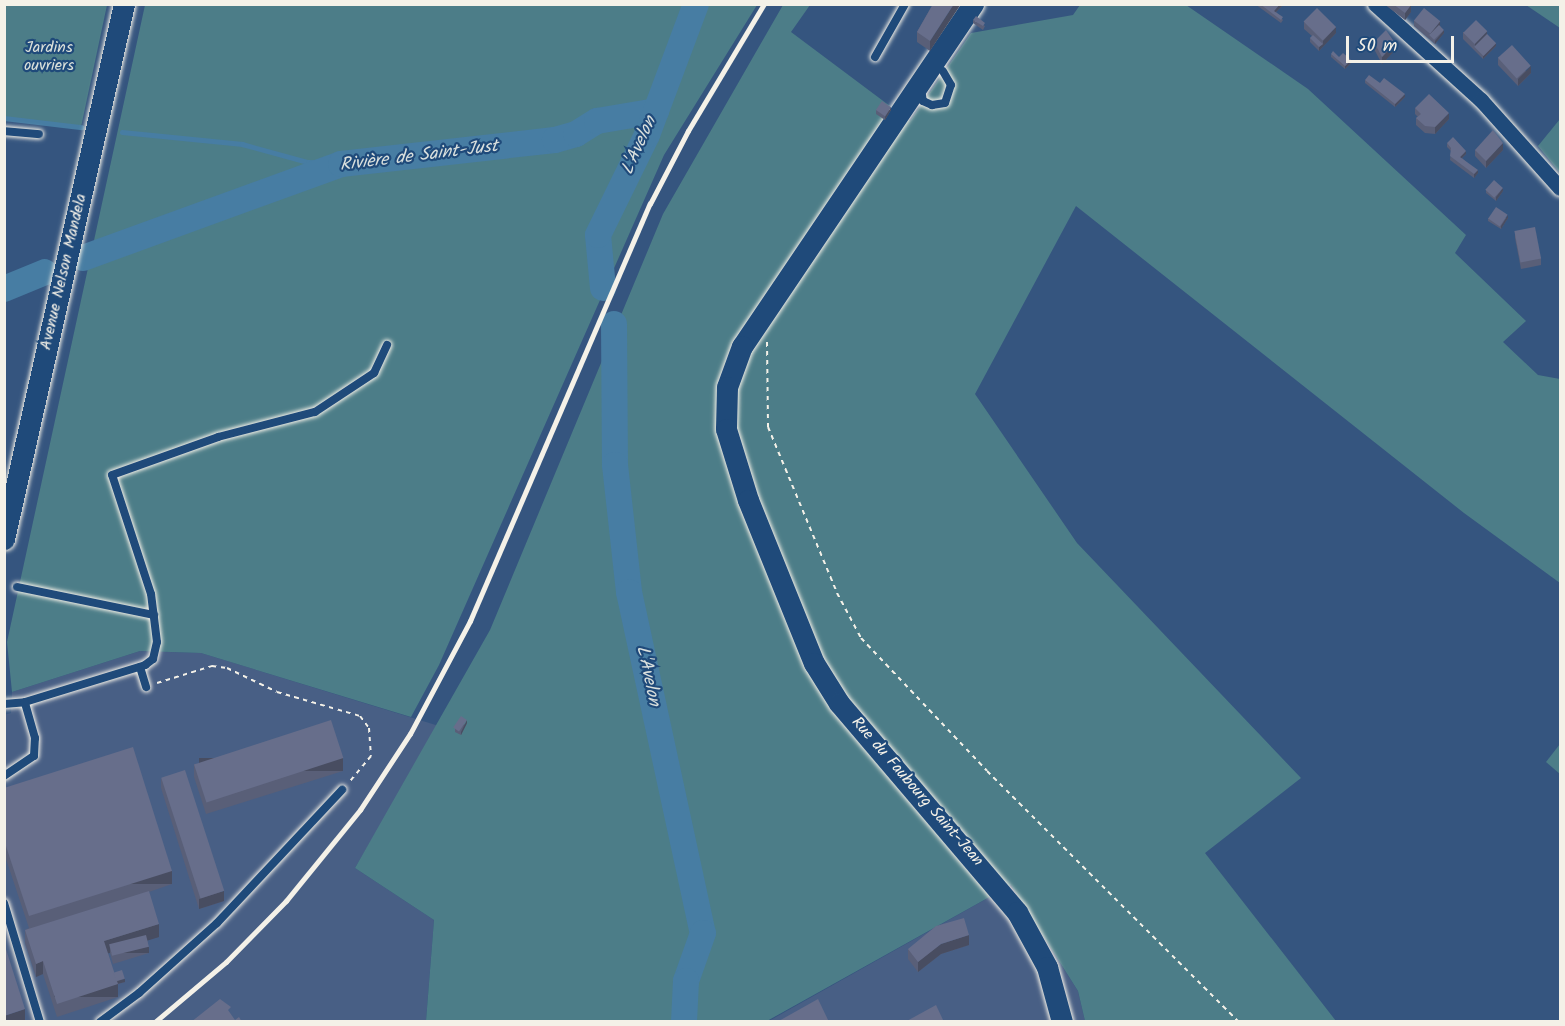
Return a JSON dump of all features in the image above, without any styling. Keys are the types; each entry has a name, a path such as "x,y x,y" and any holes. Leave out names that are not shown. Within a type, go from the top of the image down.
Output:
{"main road":[{"name":"Avenue Nelson Mandela","path":"4,539 124,4"},
{"name":"Rue du Faubourg Saint-Jean","path":"967,13 943,71 922,92 875,150 772,303 744,367 736,403 742,449 772,561 803,642 836,698 989,876 1021,917 1047,968 1062,1022"},
{"name":"Rue du Faubourg Saint-Jean","path":"922,92 945,41 967,13"}],"street":[{"path":"1375,4 1466,84 1560,188"}],"lane":[{"path":"874,57 905,4"},
{"path":"4,131 39,134"},
{"path":"4,704 25,702 140,667 155,654 154,615 148,585 112,475 218,437 315,412 374,373 387,345"},
{"path":"17,587 154,615"},
{"path":"140,667 146,687"},
{"path":"4,776 34,756 35,738 25,702"},
{"path":"100,1022 138,993 217,923 342,790"},
{"path":"4,903 40,1022"}],"path":[{"path":"767,338 764,361 768,428 837,593 861,638 995,779 1239,1022"},
{"path":"146,687 219,667 278,692 360,716 369,728 371,756 342,790"}],"shaded area":[{"path":"140,651 201,653 439,726 355,868 434,920 426,1021 5,1021 4,715 11,713 12,692"},
{"path":"1011,885 1078,991 1085,1021 767,1022"}],"green space":[{"name":"Jardins ouvriers","path":"4,5 107,5 81,127 5,120"},
{"path":"145,5 757,5 664,155 439,665 411,717 201,653 140,651 12,692 7,642"},
{"path":"783,5 810,5 791,32 910,121 971,33 1073,15 1080,5 1186,5 1308,89 1466,235 1455,253 1526,321 1503,342 1538,375 1560,379 1560,583 1464,513 1076,206 975,394 1077,543 1301,778 1205,853 1336,1021 1085,1021 1078,991 1011,885 767,1021 426,1021 434,920 355,868 490,630 663,214"},
{"path":"1526,5 1560,5 1560,28"},
{"path":"1560,119 1560,173 1538,146"},
{"path":"1560,744 1560,774 1546,762"}],"building":[{"path":"933,4 954,4 930,41 917,32"},
{"path":"1260,4 1280,4 1274,11 1283,17 1281,20"},
{"path":"1393,4 1411,4 1411,5 1405,13"},
{"path":"1317,8 1336,27 1323,41 1304,21"},
{"path":"1424,8 1440,21 1430,34 1414,20"},
{"path":"976,16 985,23 983,26 973,20"},
{"path":"1476,20 1487,31 1475,44 1463,33"},
{"path":"1439,25 1444,30 1434,40 1429,35"},
{"path":"1386,30 1395,43 1382,57 1374,42"},
{"path":"1487,34 1496,43 1483,56 1474,47"},
{"path":"1313,35 1323,44 1319,47 1310,38"},
{"path":"1512,45 1531,66 1517,79 1498,58"},
{"path":"1333,51 1339,57 1343,53 1351,60 1345,66 1331,54"},
{"path":"1369,75 1380,83 1384,78 1405,94 1395,104 1365,80"},
{"path":"1429,94 1449,113 1435,127 1425,126 1416,118 1421,114 1415,108"},
{"path":"882,101 891,107 885,116 876,110"},
{"path":"1493,130 1503,143 1486,161 1475,150"},
{"path":"1453,137 1466,151 1460,157 1478,170 1474,174 1450,156 1451,148 1447,143"},
{"path":"1494,180 1503,188 1494,198 1485,190"},
{"path":"1496,207 1508,215 1500,226 1488,219"},
{"path":"1535,227 1541,258 1520,262 1514,231"},
{"path":"461,716 467,720 459,732 453,728"},
{"path":"331,720 343,758 206,803 194,764"},
{"path":"133,747 172,871 29,916 4,840 4,788"},
{"path":"185,770 224,891 200,899 161,778"},
{"path":"149,891 159,924 104,941 118,984 57,1004 43,961 36,964 25,930"},
{"path":"964,918 969,935 941,944 918,962 908,949 936,926"},
{"path":"146,935 149,947 112,956 109,944"},
{"path":"4,943 25,1009 4,1016"},
{"path":"122,970 125,979 116,981 113,973"},
{"path":"220,999 231,1007 228,1010 235,1020 239,1017 242,1022 191,1022"},
{"path":"818,999 829,1022 777,1022"},
{"path":"936,1005 944,1022 905,1022"}],"waterway":[{"name":"L'Avelon","path":"603,288 598,235 647,135 696,4"},
{"name":"Rivière de Saint-Just","path":"83,258 341,164 555,140 576,134 597,121 656,111"},
{"path":"4,118 81,127"},
{"path":"122,132 242,144 308,162 341,164"},
{"name":"Rivière de Saint-Just","path":"4,289 45,272"},
{"name":"L'Avelon","path":"614,324 615,465 629,592 703,933 686,981 684,1022"}],"railway":[{"path":"155,1022 226,962 286,901 360,810 410,734 470,621 650,204 688,131 764,4"}]}
